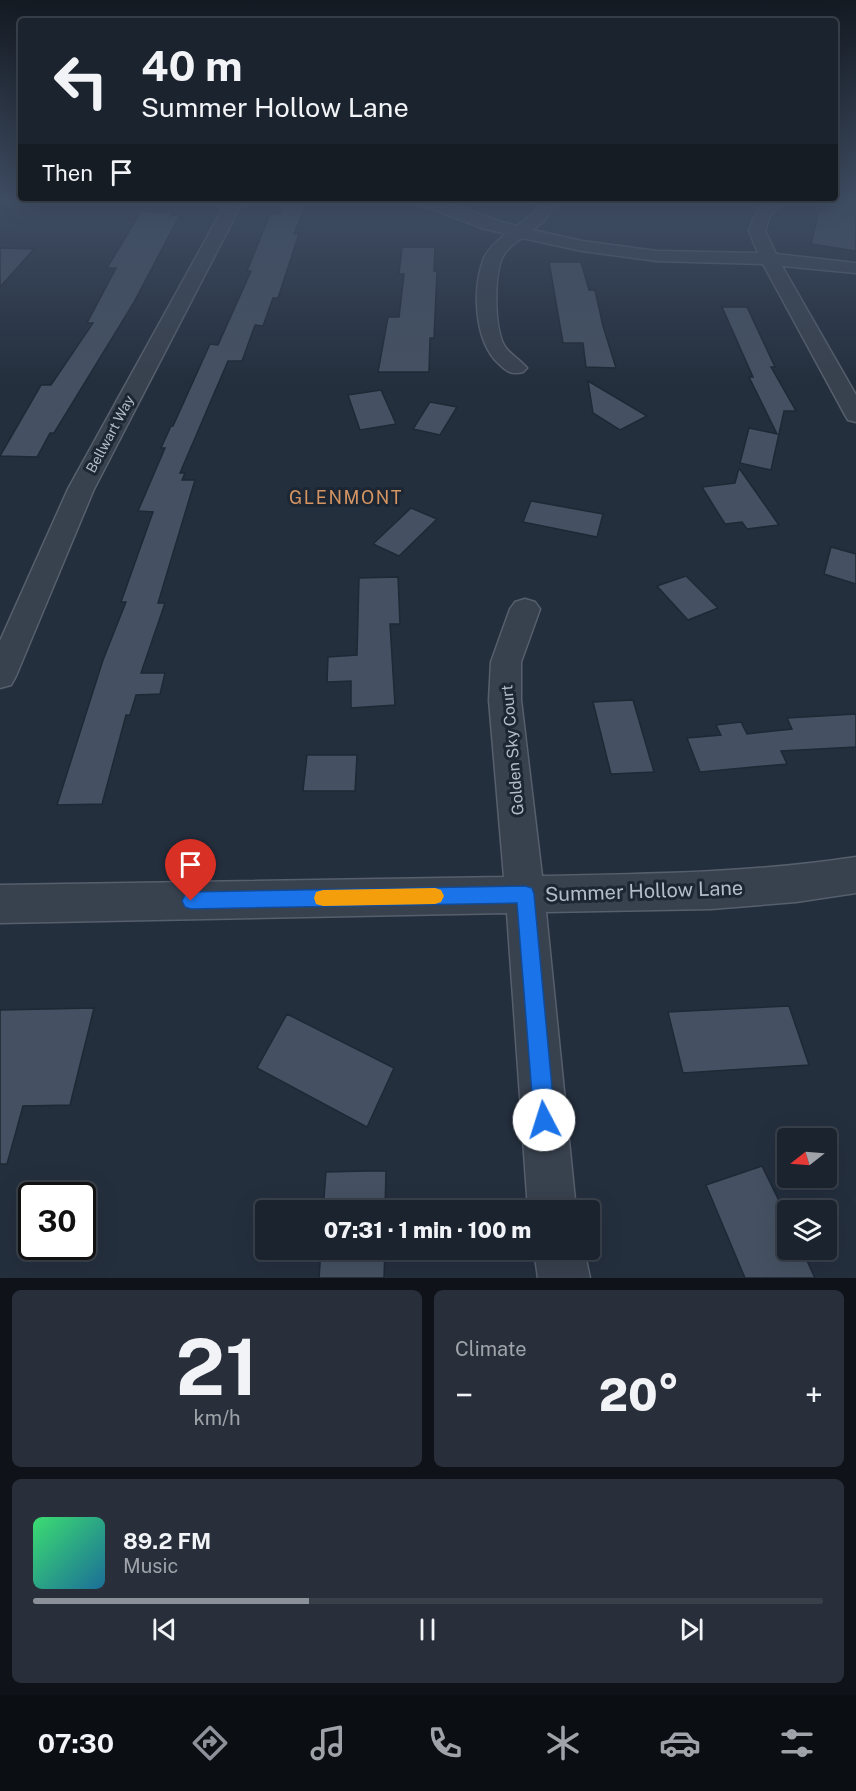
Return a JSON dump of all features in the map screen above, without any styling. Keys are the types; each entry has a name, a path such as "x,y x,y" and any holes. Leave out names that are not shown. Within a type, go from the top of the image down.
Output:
{"street":[{"name":"Bellwart Way","path":"0,676 81,489 203,261"},
{"path":"491,261 490,331 493,343 501,356 516,368"},
{"path":"770,261 856,416"},
{"path":"785,261 856,268"},
{"name":"Golden Sky Court","path":"525,609 506,662 505,700 525,894 551,1200"},
{"name":"Summer Hollow Lane","path":"0,904 711,891 796,884 856,875"},
{"path":"561,1260 564,1278"}],"building":[{"path":"0,261 24,261 0,287"},
{"path":"111,261 156,261 133,304 37,457 0,456 41,385 51,385 93,323 87,323 116,268 107,268"},
{"path":"251,261 290,261 278,298 273,298 263,326 255,325 242,361 228,361 180,473 185,473 182,480 195,480 158,603 165,603 141,673 165,673 160,694 136,695 130,715 126,715 102,804 57,805 103,660 126,602 121,602 153,512 138,511 165,448 161,448 210,344 218,345 251,271 247,271"},
{"path":"400,261 434,261 434,271 437,271 434,338 430,338 429,372 378,372 388,317 399,317 404,274 399,274"},
{"path":"549,262 581,262 589,290 595,290 616,368 586,367 583,343 563,343"},
{"path":"722,307 747,307 775,367 771,367 796,411 784,411 771,470 740,463 749,428 777,434 749,377 753,377"},
{"path":"588,381 647,416 620,430 593,413"},
{"path":"381,390 396,424 360,430 348,395"},
{"path":"430,402 457,407 440,435 413,429"},
{"path":"739,468 779,525 747,529 742,522 725,524 702,487 735,483"},
{"path":"531,501 603,514 597,537 523,522"},
{"path":"411,508 437,519 399,556 373,544"},
{"path":"831,547 856,554 856,584 824,574"},
{"path":"686,576 718,608 688,620 657,586"},
{"path":"398,577 400,624 390,624 395,705 351,708 351,681 327,682 328,657 357,655 359,578"},
{"path":"633,700 654,772 611,774 593,702"},
{"path":"856,714 856,747 781,751 787,764 700,772 687,738 721,735 716,725 741,722 747,734 792,729 787,718"},
{"path":"307,755 357,755 355,791 303,791"},
{"path":"789,1006 809,1065 683,1073 668,1012"},
{"path":"94,1008 70,1105 23,1106 7,1164 0,1164 0,1010"},
{"path":"287,1014 394,1068 367,1127 257,1068"},
{"path":"762,1166 779,1200 777,1260 807,1260 815,1278 745,1278 706,1185"},
{"path":"386,1171 385,1200 324,1200 326,1172"},
{"path":"320,1260 385,1260 384,1278 319,1278"}],"slow traffic":[{"path":"323,898 435,896"}],"district":[{"name":"GLENMONT","path":"346,498"}],"route":[{"path":"191,901 525,894 544,1120"}]}
